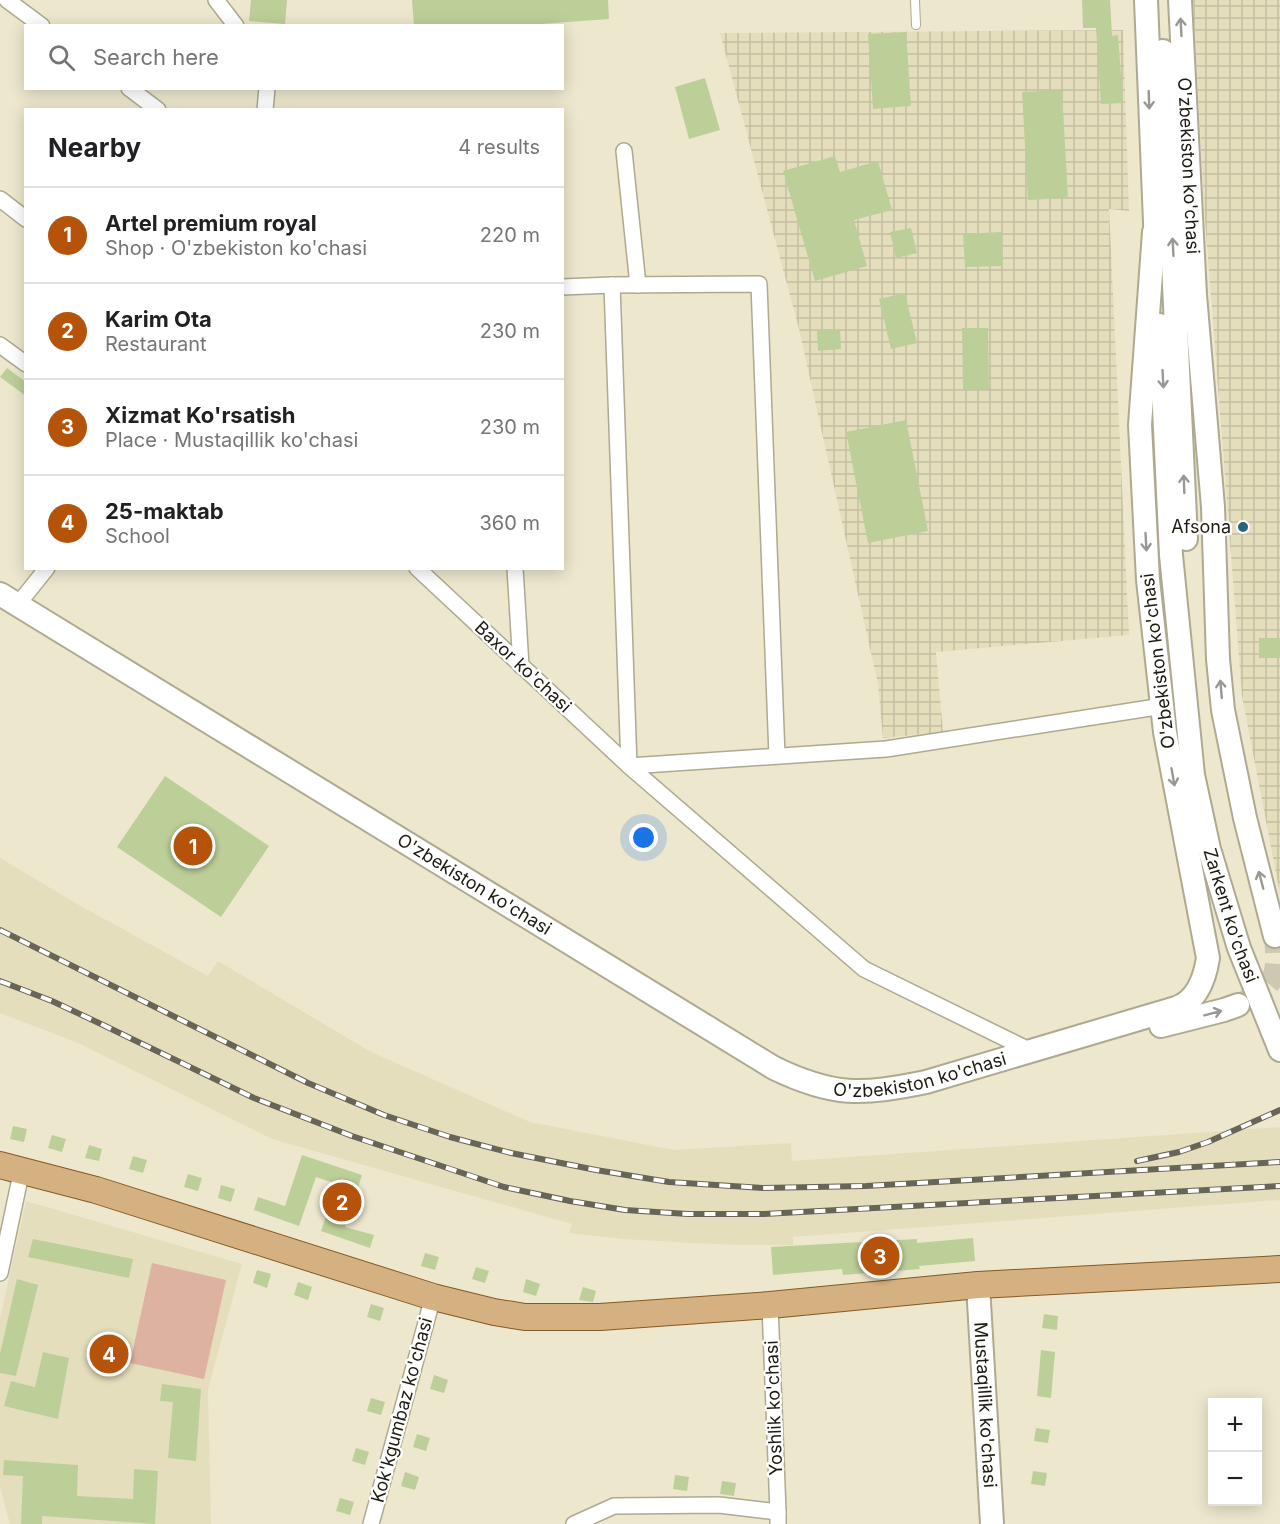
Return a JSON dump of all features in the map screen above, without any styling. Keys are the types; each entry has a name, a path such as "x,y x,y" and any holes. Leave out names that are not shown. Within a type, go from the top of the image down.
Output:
{"main road":[{"name":"O'zbekiston ko'chasi","path":"1146,0 1154,232 1171,555 1199,774"},
{"name":"O'zbekiston ko'chasi","path":"1160,0 1199,774"},
{"name":"O'zbekiston ko'chasi","path":"1180,0 1195,295 1213,507 1218,659 1223,710 1245,818 1275,936"},
{"name":"O'zbekiston ko'chasi","path":"10,609 774,1068 809,1083 849,1092 888,1090 926,1082 1181,1006 1194,995 1205,975 1208,958 1165,732 1148,580 1140,425 1154,232"},
{"path":"1175,279 1195,295"},
{"name":"O'zbekiston ko'chasi","path":"0,594 10,609 768,1081 797,1092 827,1100 870,1103 932,1094 1098,1041 1196,1018 1238,1005"},
{"name":"Zarkent ko'chasi","path":"1199,774 1209,849 1239,948 1277,1033"},
{"path":"11,1167 108,1194 433,1297 525,1317 600,1317 770,1305 978,1285 1280,1269"},
{"name":"Mustaqillik ko'chasi","path":"978,1285 992,1524"}],"street":[{"path":"7,0 39,24"},
{"path":"216,0 234,24"},
{"path":"132,90 155,108"},
{"path":"265,108 267,90"},
{"path":"624,151 638,285"},
{"path":"0,199 24,217"},
{"path":"564,287 759,284 777,756"},
{"path":"612,285 629,766 886,749 1163,706"},
{"path":"0,345 24,363"},
{"path":"10,609 23,598 45,570"},
{"name":"Baxor ko'chasi","path":"419,570 629,766 864,969 1031,1051"},
{"path":"515,570 521,666"},
{"path":"0,1273 11,1167"},
{"name":"Kok'kgumbaz ko'chasi","path":"371,1524 433,1297"},
{"name":"Yoshlik ko'chasi","path":"574,1524 614,1506 719,1505 778,1518 770,1305"}],"lane":[{"path":"915,0 916,25"}],"shaded area":[{"path":"1193,0 1280,0 1280,894 1242,696 1205,220"},
{"path":"1123,30 1129,211 1109,209 1129,635 936,652 943,732 883,738 878,684 799,329 720,33"},
{"path":"0,858 79,905 208,976 218,961 371,1052 530,1122 674,1150 791,1143 792,1161 1280,1127 1280,1200 793,1237 793,1245 692,1243 569,1233 572,1224 272,1139 78,1043 0,1013"},
{"path":"26,1201 242,1264 208,1389 211,1524 10,1524 0,1487 0,1319"},
{"path":"152,1263 226,1280 204,1379 130,1363"}],"building":[{"path":"251,0 287,0 285,24 249,21"},
{"path":"412,0 608,0 609,19 540,24 414,24"},
{"path":"1082,0 1110,0 1112,36 1118,35 1123,103 1101,104 1096,28 1083,28"},
{"path":"906,32 911,106 873,109 868,34"},
{"path":"705,78 720,130 689,139 675,87"},
{"path":"1062,90 1068,198 1028,200 1022,92"},
{"path":"835,156 840,172 878,161 892,210 854,220 867,266 815,281 783,171"},
{"path":"911,228 917,253 896,258 890,232"},
{"path":"1001,232 1003,266 965,267 963,234"},
{"path":"905,293 917,343 891,349 879,299"},
{"path":"962,328 988,328 989,390 963,390"},
{"path":"840,329 841,349 818,351 817,330"},
{"path":"7,368 24,381 24,395 0,377"},
{"path":"906,420 928,531 868,543 846,432"},
{"path":"1259,638 1280,638 1280,658 1259,658"},
{"path":"165,776 269,846 221,917 117,847"},
{"path":"13,1126 27,1129 24,1142 10,1139"},
{"path":"52,1135 66,1139 62,1152 48,1148"},
{"path":"89,1145 102,1149 99,1161 85,1158"},
{"path":"302,1155 362,1175 345,1227 374,1235 370,1248 321,1231 337,1184 316,1177 299,1226 254,1210 258,1197 285,1206"},
{"path":"133,1156 147,1160 143,1173 129,1169"},
{"path":"188,1174 202,1178 198,1191 184,1187"},
{"path":"221,1185 235,1189 231,1202 218,1198"},
{"path":"973,1238 975,1261 919,1266 920,1269 843,1275 842,1269 773,1275 771,1247 917,1239 917,1243"},
{"path":"33,1239 133,1259 129,1278 28,1257"},
{"path":"425,1253 439,1257 435,1270 421,1266"},
{"path":"476,1267 489,1271 485,1283 472,1279"},
{"path":"257,1270 271,1274 267,1288 253,1283"},
{"path":"17,1279 38,1285 16,1376 0,1373 0,1354"},
{"path":"526,1279 540,1284 536,1296 523,1292"},
{"path":"298,1282 312,1287 308,1300 294,1295"},
{"path":"583,1287 596,1291 593,1302 579,1300"},
{"path":"371,1304 384,1308 380,1321 367,1317"},
{"path":"1044,1314 1058,1316 1057,1330 1042,1328"},
{"path":"1041,1350 1055,1352 1051,1398 1037,1396"},
{"path":"43,1352 69,1358 58,1419 4,1406 11,1381 35,1387"},
{"path":"434,1375 448,1380 444,1393 430,1389"},
{"path":"162,1384 201,1389 196,1461 168,1458 173,1402 160,1401"},
{"path":"371,1398 385,1402 381,1415 367,1411"},
{"path":"1036,1428 1050,1430 1048,1443 1034,1441"},
{"path":"417,1434 430,1438 426,1451 413,1447"},
{"path":"356,1448 369,1452 365,1465 352,1461"},
{"path":"4,1460 78,1465 77,1496 133,1499 134,1469 158,1471 155,1524 42,1516 42,1524 21,1524 23,1476 3,1475"},
{"path":"1033,1471 1047,1473 1045,1486 1031,1484"},
{"path":"405,1472 419,1477 415,1490 401,1486"},
{"path":"675,1475 689,1477 687,1491 673,1489"},
{"path":"722,1481 736,1483 734,1496 720,1494"},
{"path":"340,1498 354,1502 350,1515 336,1511"}],"tunnel":[{"path":"1242,1003 1263,990 1273,977 1276,960 1275,936"}],"railway":[{"path":"0,930 308,1083 384,1115 450,1137 511,1153 596,1170 669,1182 763,1188 866,1186 1280,1162"},
{"path":"0,981 52,1001 254,1098 352,1136 504,1187 625,1210 688,1214 764,1214 1280,1186"},
{"path":"1137,1161 1179,1152 1208,1142 1280,1110"}],"place":[{"name":"Afsona","path":"1243,527"},
{"name":"Artel premium royal","path":"193,846"},
{"name":"Karim Ota","path":"342,1202"},
{"name":"Xizmat Ko'rsatish","path":"880,1256"},
{"name":"25-maktab","path":"109,1354"}]}
